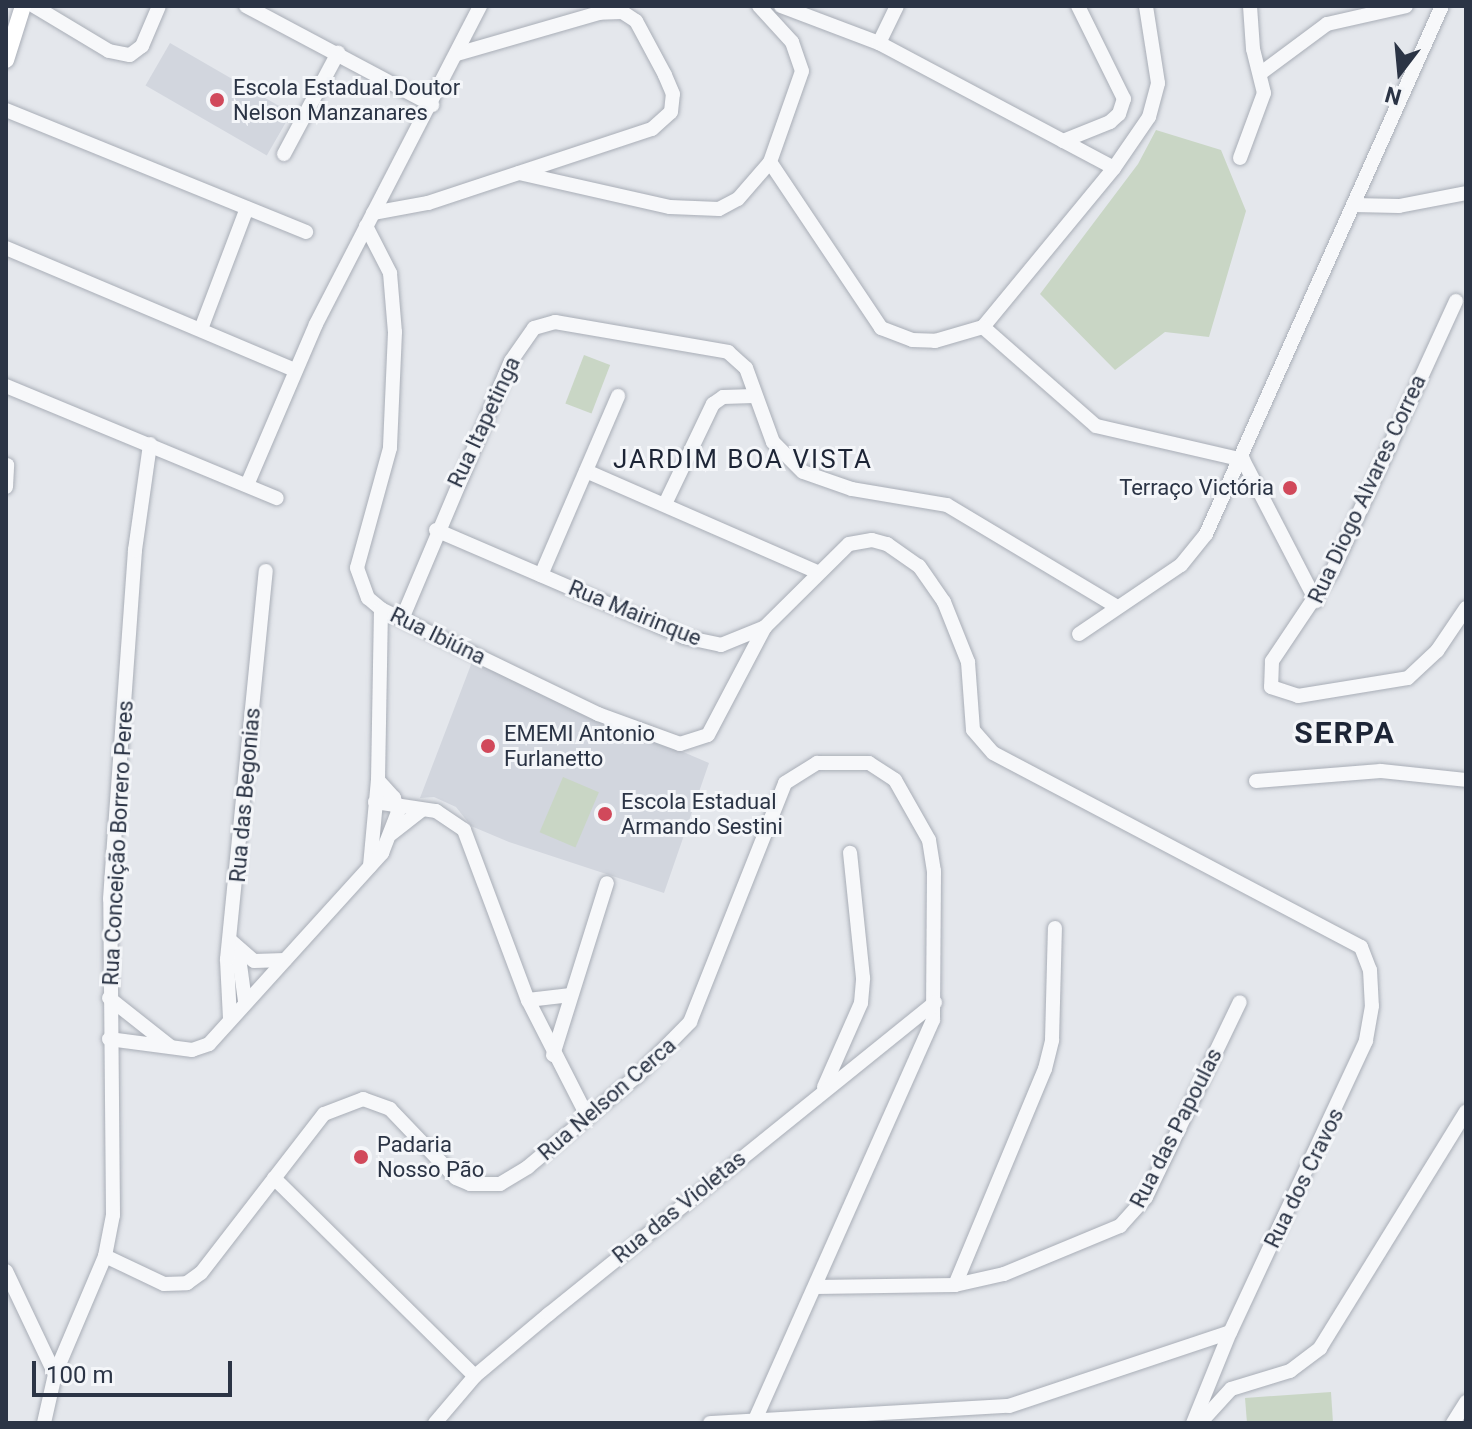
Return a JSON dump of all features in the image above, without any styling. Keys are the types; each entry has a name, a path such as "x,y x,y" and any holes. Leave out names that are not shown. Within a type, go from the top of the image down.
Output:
{"main road":[{"path":"6,60 23,6"}],"street":[{"path":"34,6 109,51 130,55 142,46 159,6"},
{"path":"246,6 432,105"},
{"path":"247,485 295,370 369,219 432,105 480,6"},
{"path":"518,172 670,207 719,209 754,184 770,162 802,71 792,42 759,6"},
{"path":"781,6 879,43 1114,168"},
{"path":"879,43 897,6"},
{"path":"1063,141 1110,122 1123,108 1122,90 1080,6"},
{"path":"770,162 881,328 912,340 935,341 983,327 1114,168 1156,97 1158,65 1146,6"},
{"path":"1240,158 1262,103 1261,73 1253,49 1250,6"},
{"path":"1261,73 1327,24 1406,6"},
{"path":"1079,634 1195,551 1243,460 1442,6"},
{"path":"369,219 652,129 671,112 673,94 665,75 628,14 589,11 457,54"},
{"path":"284,154 338,53"},
{"path":"6,110 306,232"},
{"path":"571,156 571,185"},
{"path":"1353,205 1399,206 1466,193"},
{"path":"201,329 247,208"},
{"name":"Rua Ibiúna","path":"369,219 383,253 394,299 390,448 357,568 359,584 381,609 598,714 659,738 691,745 708,735 765,627"},
{"path":"6,248 295,370"},
{"name":"Rua Diogo Alvares Correa","path":"1456,301 1316,601 1268,670 1277,693 1298,696 1408,678 1429,660 1466,609"},
{"name":"Rua Itapetinga","path":"402,619 436,530 511,361 523,339 542,324 583,325 718,349 740,360 754,396"},
{"path":"983,327 1096,426 1243,460 1316,601"},
{"path":"6,386 277,498"},
{"path":"541,575 618,396"},
{"path":"665,504 704,415 723,397 754,396 773,442 803,472 852,489 947,505 1116,606"},
{"name":"Rua Conceição Borrero Peres","path":"44,1423 55,1374 105,1256 115,1167 109,1039 110,899 135,550 150,444"},
{"path":"6,487 7,465"},
{"path":"586,471 817,572"},
{"name":"Rua Mairinque","path":"436,530 708,644 740,641 765,627 817,572 861,540 887,544 919,566 962,639 970,719 979,740 993,753 1269,903 1342,934"},
{"name":"Rua das Begonias","path":"230,1019 225,974 235,945 266,571"},
{"path":"370,866 378,780 381,609"},
{"name":"Rua Nelson Cerca","path":"105,1256 164,1284 187,1283 201,1273 324,1114 363,1099 390,1109 456,1178 486,1186 528,1167 588,1118 690,1022 776,799 785,783 817,763 842,760 882,769 923,823 934,871 935,1003 925,1045 754,1422"},
{"path":"1256,781 1381,771 1464,778"},
{"path":"378,780 397,804 393,833"},
{"path":"375,802 448,815 464,830 528,1000 553,1055 588,1118"},
{"path":"109,1039 200,1048 370,866 393,833 422,810"},
{"path":"374,829 393,833"},
{"path":"822,1091 861,1003 850,853"},
{"path":"553,1055 607,883"},
{"path":"955,1285 1045,1069 1052,1040 1055,928"},
{"name":"Rua dos Cravos","path":"1193,1423 1230,1332 1366,1041 1372,1006 1370,970 1361,947 1342,934"},
{"path":"235,945 264,963 285,960"},
{"name":"Rua das Begonias","path":"235,945 245,1001"},
{"path":"528,1000 571,995"},
{"path":"109,998 171,1047"},
{"name":"Rua das Papoulas","path":"815,1287 955,1285 1004,1274 1077,1247 1134,1214 1240,1002"},
{"name":"Rua das Violetas","path":"435,1423 475,1376 822,1091 935,1003"},
{"path":"1200,1423 1231,1389 1290,1371 1320,1348 1466,1112"},
{"path":"274,1178 475,1376"},
{"path":"6,1271 55,1374"},
{"path":"710,1423 1009,1406 1230,1332"},
{"path":"1453,1423 1466,1402"}],"shaded area":[{"name":"Escola Estadual Doutor Nelson Manzanares","path":"170,43 291,113 267,155 146,85"},
{"name":"Escola Estadual Armando Sestini","path":"472,662 709,763 664,893 509,842 471,826 456,807 434,797 420,798"}],"green space":[{"path":"1156,130 1221,150 1246,211 1209,337 1165,332 1115,370 1040,294 1138,164"},
{"path":"584,355 610,365 592,414 565,404"},
{"path":"563,777 599,792 575,847 540,832"},
{"path":"1331,1392 1333,1423 1247,1423 1245,1398"}],"place":[{"name":"Escola Estadual Doutor Nelson Manzanares","path":"217,100"},
{"name":"Terraço Victória","path":"1290,488"},
{"name":"EMEMI Antonio Furlanetto","path":"488,746"},
{"name":"Escola Estadual Armando Sestini","path":"605,814"},
{"name":"Padaria Nosso Pão","path":"361,1157"}],"district":[{"name":"JARDIM BOA VISTA","path":"743,460"},
{"name":"SERPA","path":"1345,733"}]}
